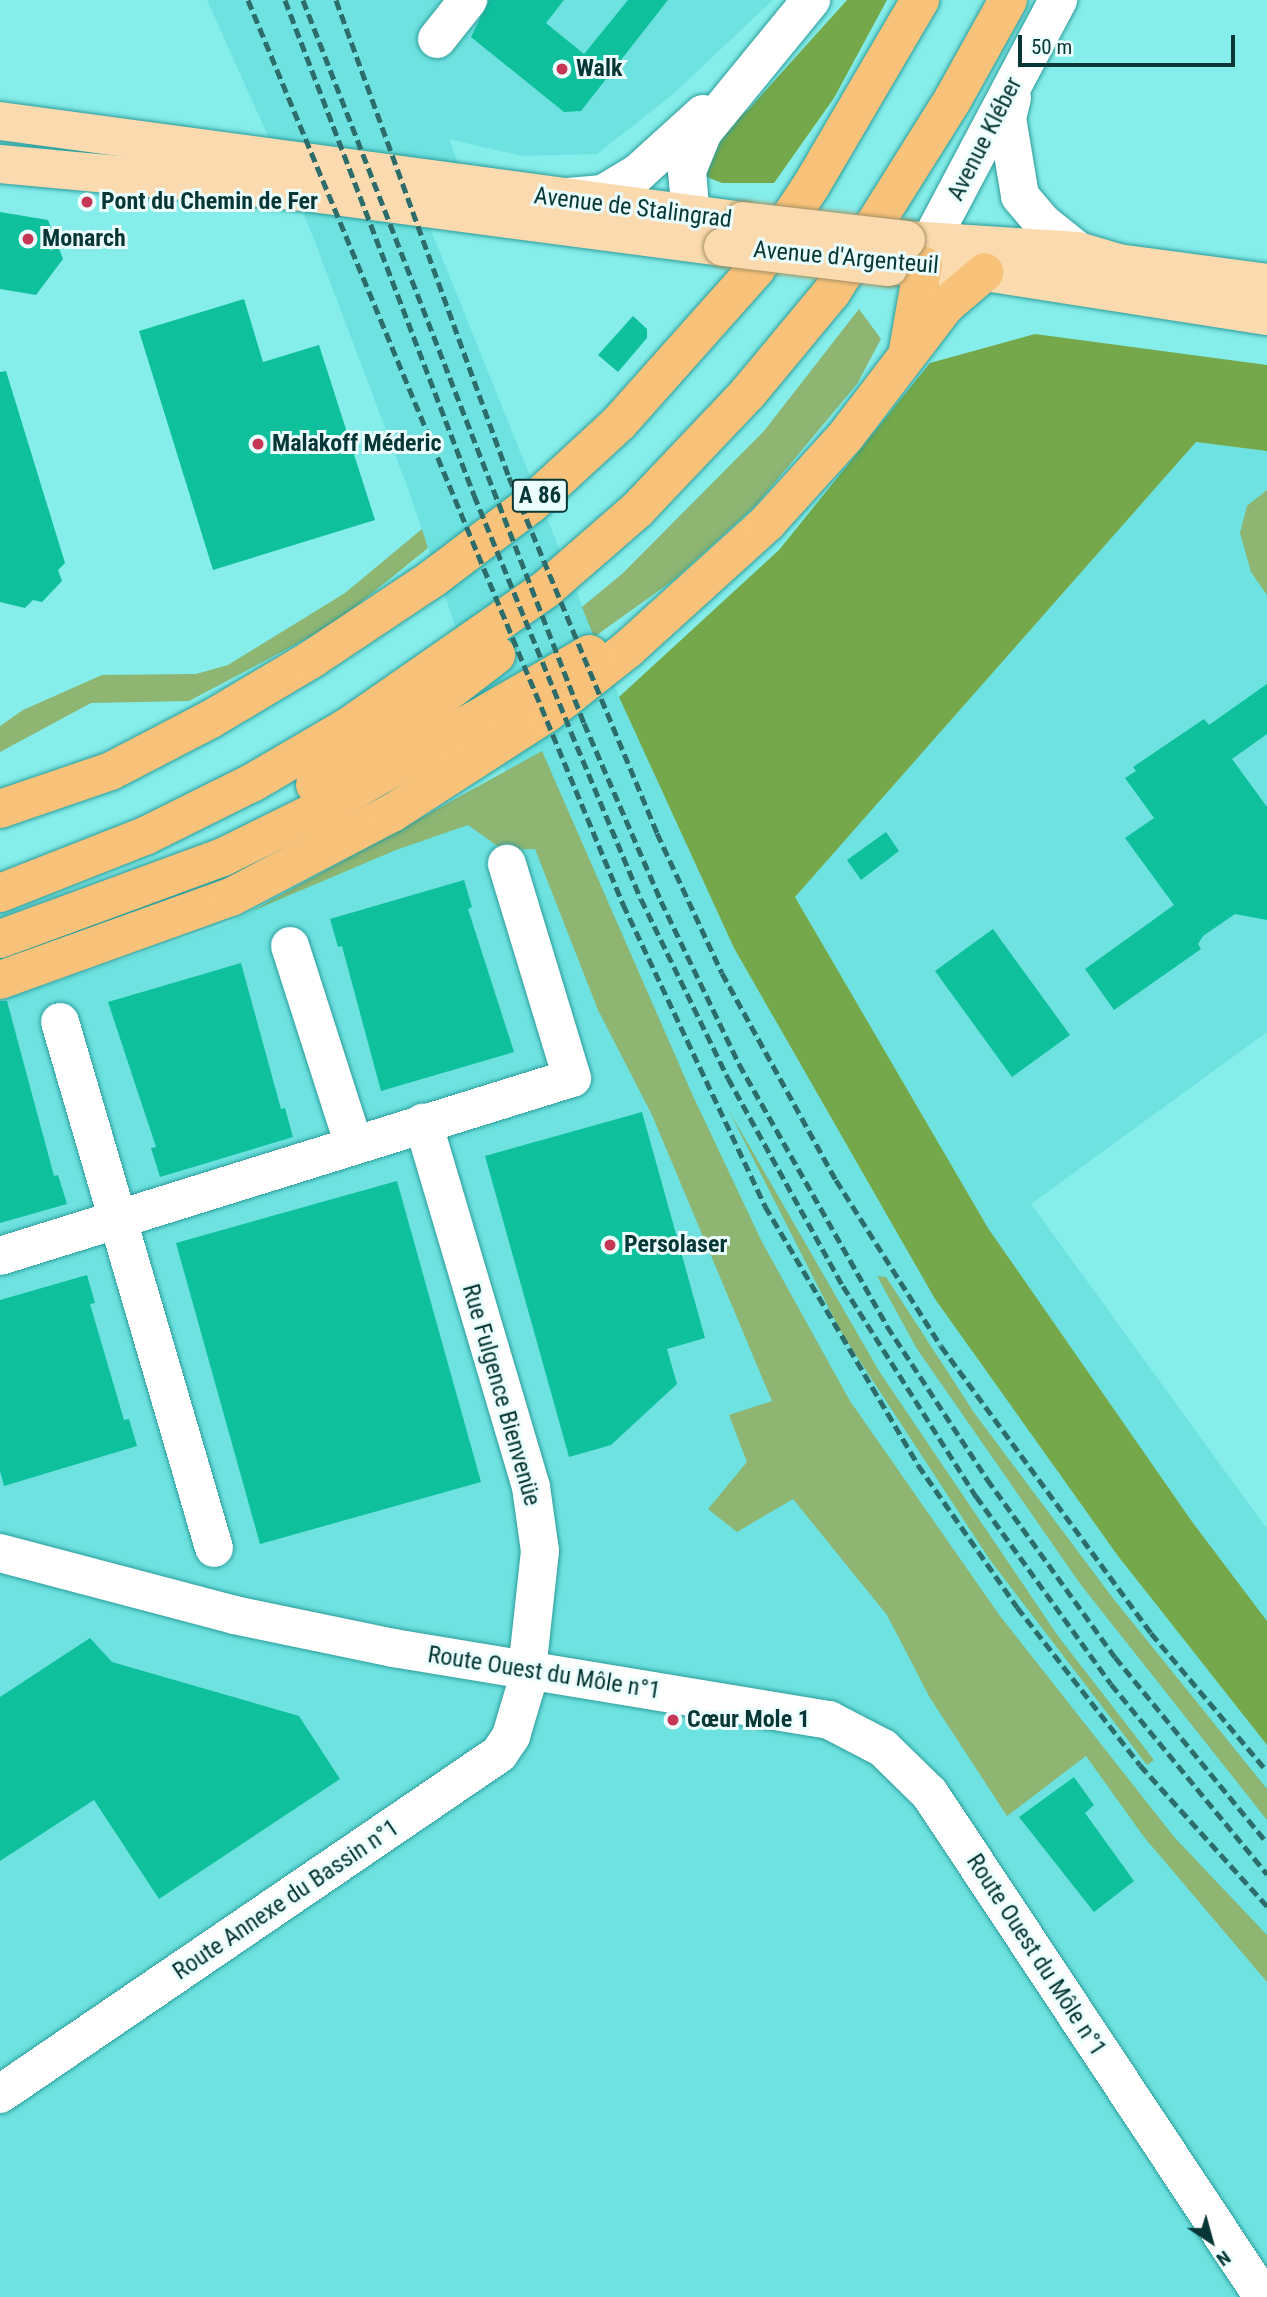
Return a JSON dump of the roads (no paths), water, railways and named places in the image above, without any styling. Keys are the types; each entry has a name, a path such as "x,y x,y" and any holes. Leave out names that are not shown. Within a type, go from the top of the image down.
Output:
{"highway":[{"name":"A 86","path":"0,809 111,771 211,719 432,579 531,504 619,423 756,269 920,0"},
{"path":"0,893 145,836 252,783 349,726 545,590 637,510 748,393 832,292 960,88 1008,0"},
{"path":"908,352 912,253"},
{"path":"0,980 231,897 393,813 547,713 628,649 664,611 767,523 845,437 945,306 985,272"},
{"path":"24,932 212,843 307,791 386,738 494,658 545,590"},
{"path":"24,932 223,857 328,805 664,611"}],"main road":[{"name":"Avenue de Stalingrad","path":"0,121 554,199 712,231 912,253 1077,251 1118,263 1267,284"},
{"path":"0,164 304,192 424,210 712,231"},
{"name":"Avenue d'Argenteuil","path":"912,253 985,272 1267,316"}],"street":[{"path":"437,39 468,0"},
{"path":"712,231 687,171 703,132 811,0"},
{"name":"Avenue Kléber","path":"912,253 1018,75 1058,0"},
{"path":"554,199 603,194 650,166 763,57"},
{"path":"1018,75 1007,118 1020,196 1043,223 1077,251"},
{"path":"0,1256 572,1078 507,864"},
{"path":"290,946 354,1144"},
{"path":"60,1022 115,1219 214,1548"},
{"name":"Rue Fulgence Bienvenüe","path":"423,1123 531,1487 540,1551 526,1672"},
{"name":"Route Ouest du Môle n°1","path":"0,1553 234,1615 526,1672 764,1706 829,1720 883,1748 908,1768 930,1794 1263,2297"},
{"name":"Route Annexe du Bassin n°1","path":"0,2095 499,1754 512,1736 523,1703 526,1672"}],"railway":[{"path":"248,0 623,904 765,1206 918,1465 1017,1607 1140,1765 1267,1906"},
{"path":"285,0 474,495 571,732 641,899 728,1078 843,1286 976,1496 1111,1684 1267,1874"},
{"path":"303,0 584,723 661,901 739,1064 887,1326 987,1479 1115,1657 1267,1843"},
{"path":"336,0 509,477 657,833 722,973 836,1180 941,1346 1151,1633 1267,1771"}],"place":[{"name":"Walk","path":"562,69"},
{"name":"Pont du Chemin de Fer","path":"87,202"},
{"name":"Monarch","path":"28,239"},
{"name":"Malakoff Méderic","path":"258,444"},
{"name":"Persolaser","path":"610,1245"},
{"name":"Cœur Mole 1","path":"673,1720"}]}
